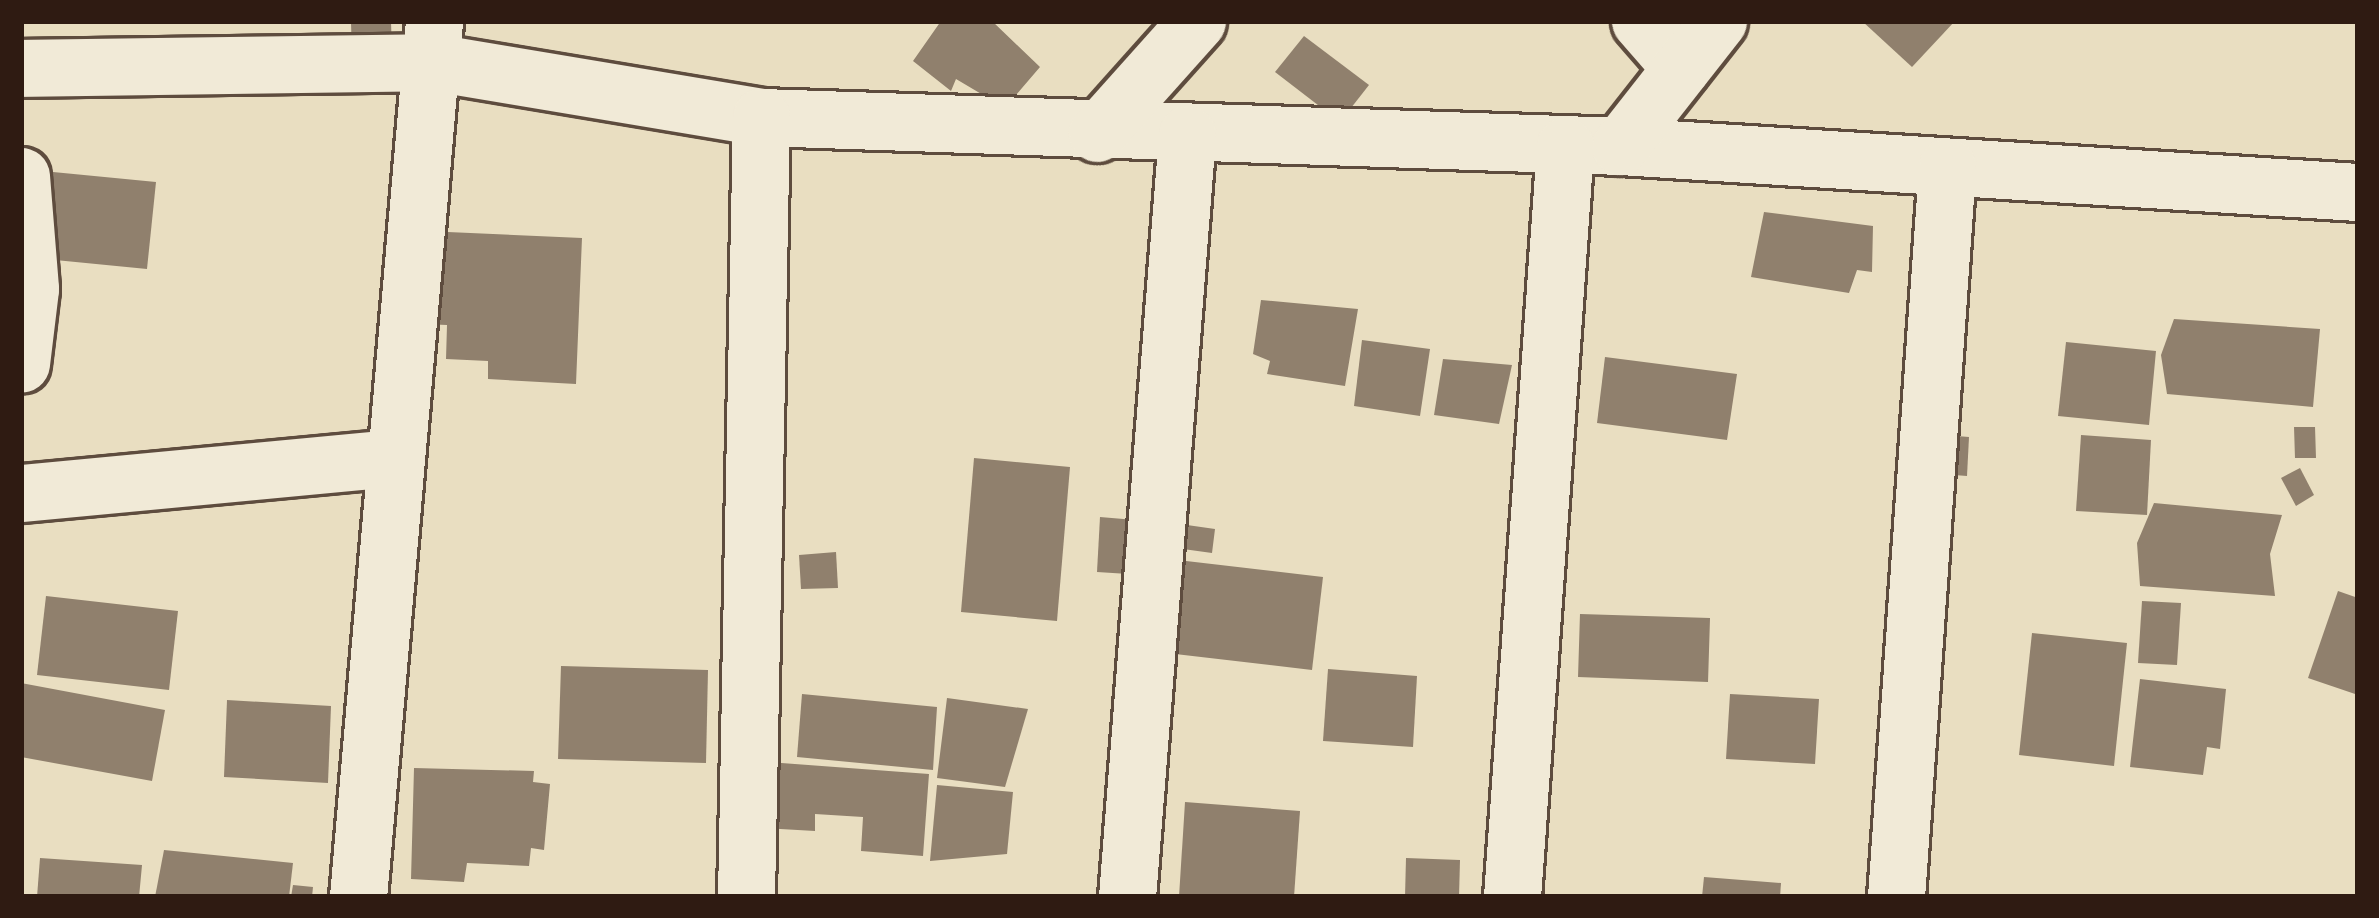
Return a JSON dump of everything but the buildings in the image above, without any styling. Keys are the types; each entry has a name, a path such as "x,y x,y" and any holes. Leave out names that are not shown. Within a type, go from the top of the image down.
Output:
{"street":[{"path":"1097,133 1197,21"},
{"path":"1640,21 1681,68"},
{"path":"1512,897 1593,146 1681,68 1718,21"},
{"path":"54,51 434,42 761,117 1097,133 1593,146 2358,192"},
{"path":"358,897 434,42"},
{"path":"746,897 761,117"},
{"path":"1127,897 1187,134"},
{"path":"1896,897 1947,167"},
{"path":"21,176 30,289 21,363"},
{"path":"21,493 394,458"}]}
